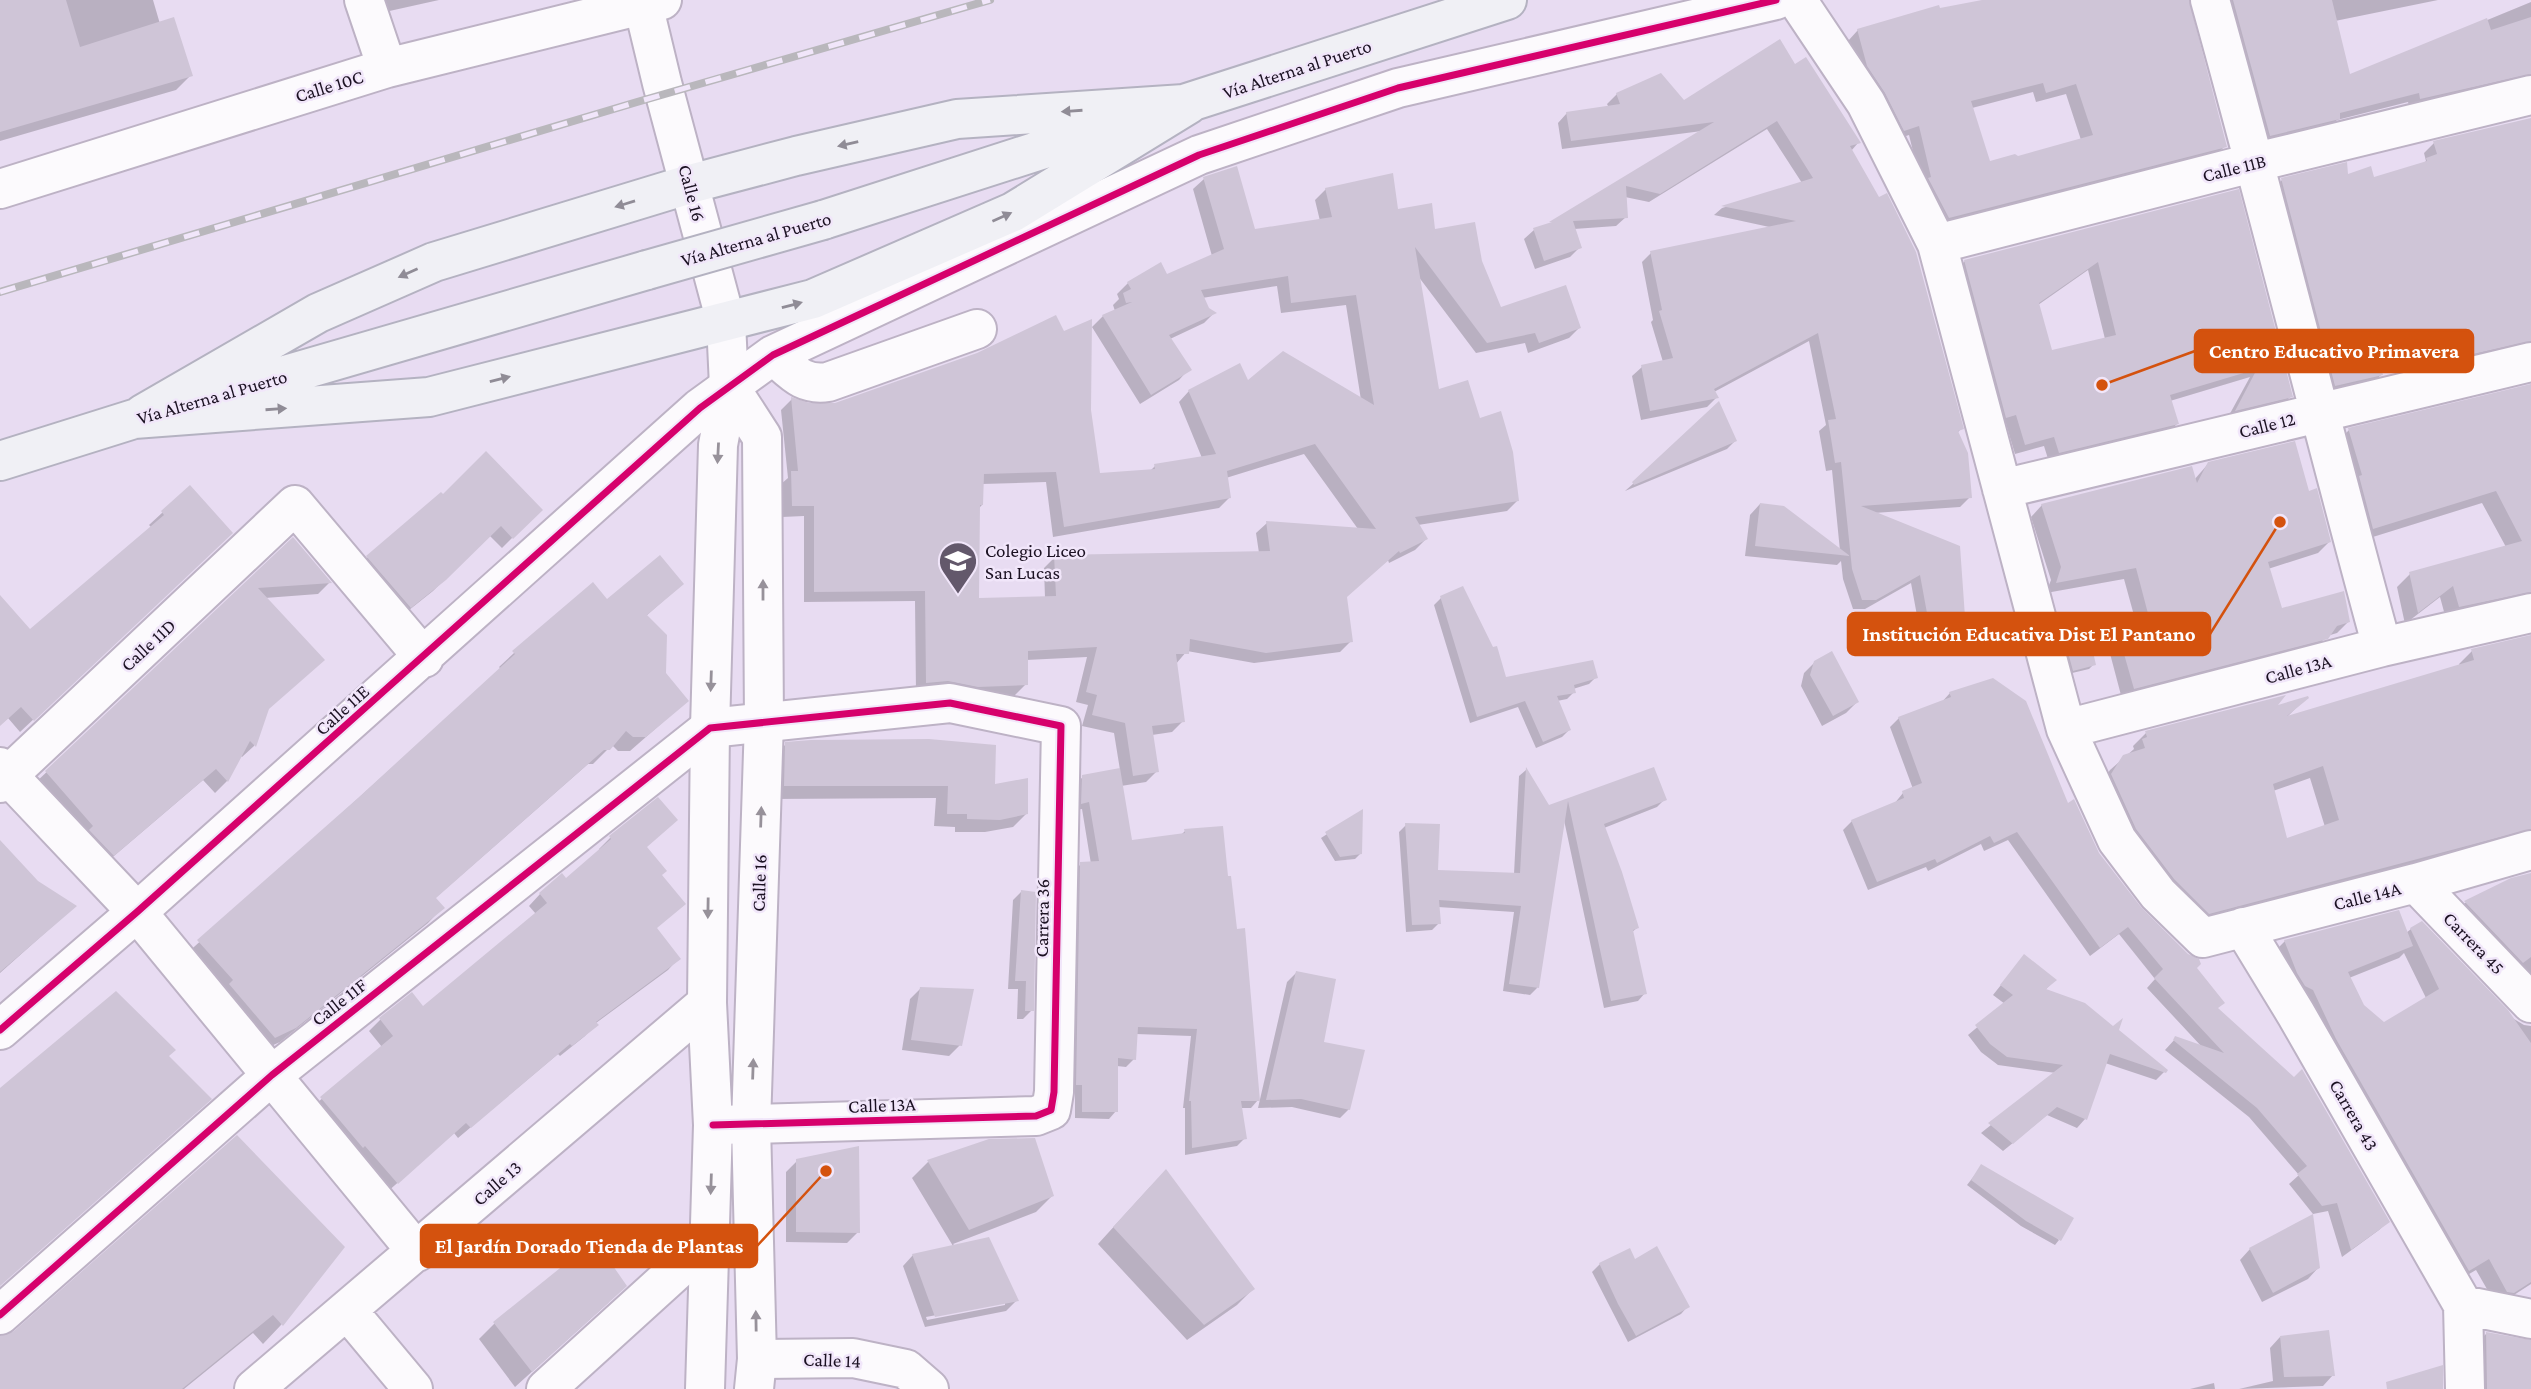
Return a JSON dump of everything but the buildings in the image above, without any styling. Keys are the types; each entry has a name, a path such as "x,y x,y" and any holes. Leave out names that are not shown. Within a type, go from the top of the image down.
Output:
{"main road":[{"name":"Vía Alterna al Puerto","path":"0,461 134,419 823,220 1507,0"},
{"path":"134,419 318,313 434,262 690,184 796,156 957,119 1189,104"},
{"path":"134,419 429,397 813,299 1013,212 1189,104"}],"street":[{"path":"364,0 387,68"},
{"name":"Calle 11E","path":"0,1030 424,658 714,397 773,355 1199,155 1398,88 1776,0"},
{"path":"1797,0 1866,103 1937,244 2066,729"},
{"path":"2210,0 2256,162 2318,413 2382,647"},
{"name":"Calle 10C","path":"0,189 387,68 649,1"},
{"name":"Calle 16","path":"649,1 662,83 726,322 714,397 718,445 710,728 707,1003 713,1125 705,1389"},
{"name":"Calle 11B","path":"1937,244 2531,95"},
{"path":"773,355 806,382 828,382 977,329"},
{"name":"Calle 12","path":"2002,489 2531,362"},
{"name":"Calle 16","path":"714,397 762,437 764,721 751,1125 755,1374"},
{"name":"Calle 11D","path":"3,775 295,505 424,658"},
{"name":"Calle 13A","path":"2066,729 2382,647 2531,613"},
{"name":"Carrera 36","path":"764,721 950,703 1061,726 1054,1092 1051,1110"},
{"path":"710,728 764,721"},
{"name":"Calle 11F","path":"0,1315 272,1075 710,728"},
{"name":"Calle 14A","path":"2066,729 2117,840 2158,894 2203,938 2531,850"},
{"path":"3,775 137,912 417,1252"},
{"name":"Carrera 45","path":"2416,883 2531,1003"},
{"name":"Carrera 43","path":"2243,927 2463,1305"},
{"name":"Calle 13","path":"254,1389 707,1003"},
{"name":"Calle 13A","path":"713,1125 1036,1116 1051,1110"},
{"path":"546,1389 709,1241"},
{"path":"2465,1389 2463,1305 2531,1319"},
{"path":"347,1310 413,1389"},
{"name":"Calle 14","path":"755,1374 853,1358 918,1379"}],"railway":[{"path":"0,292 990,0"}],"cycle path":[{"path":"0,1030 137,912 700,408 773,355 1199,155 1398,88 1776,0"},
{"path":"0,1315 272,1075 710,728 950,703 1061,726 1054,1092 1051,1110 1036,1116 713,1125"}],"place":[{"name":"Centro Educativo Primavera","path":"2102,385"},
{"name":"Institución Educativa Dist El Pantano","path":"2280,522"},
{"name":"Colegio Liceo San Lucas","path":"958,595"},
{"name":"El Jardín Dorado Tienda de Plantas","path":"826,1171"}]}
